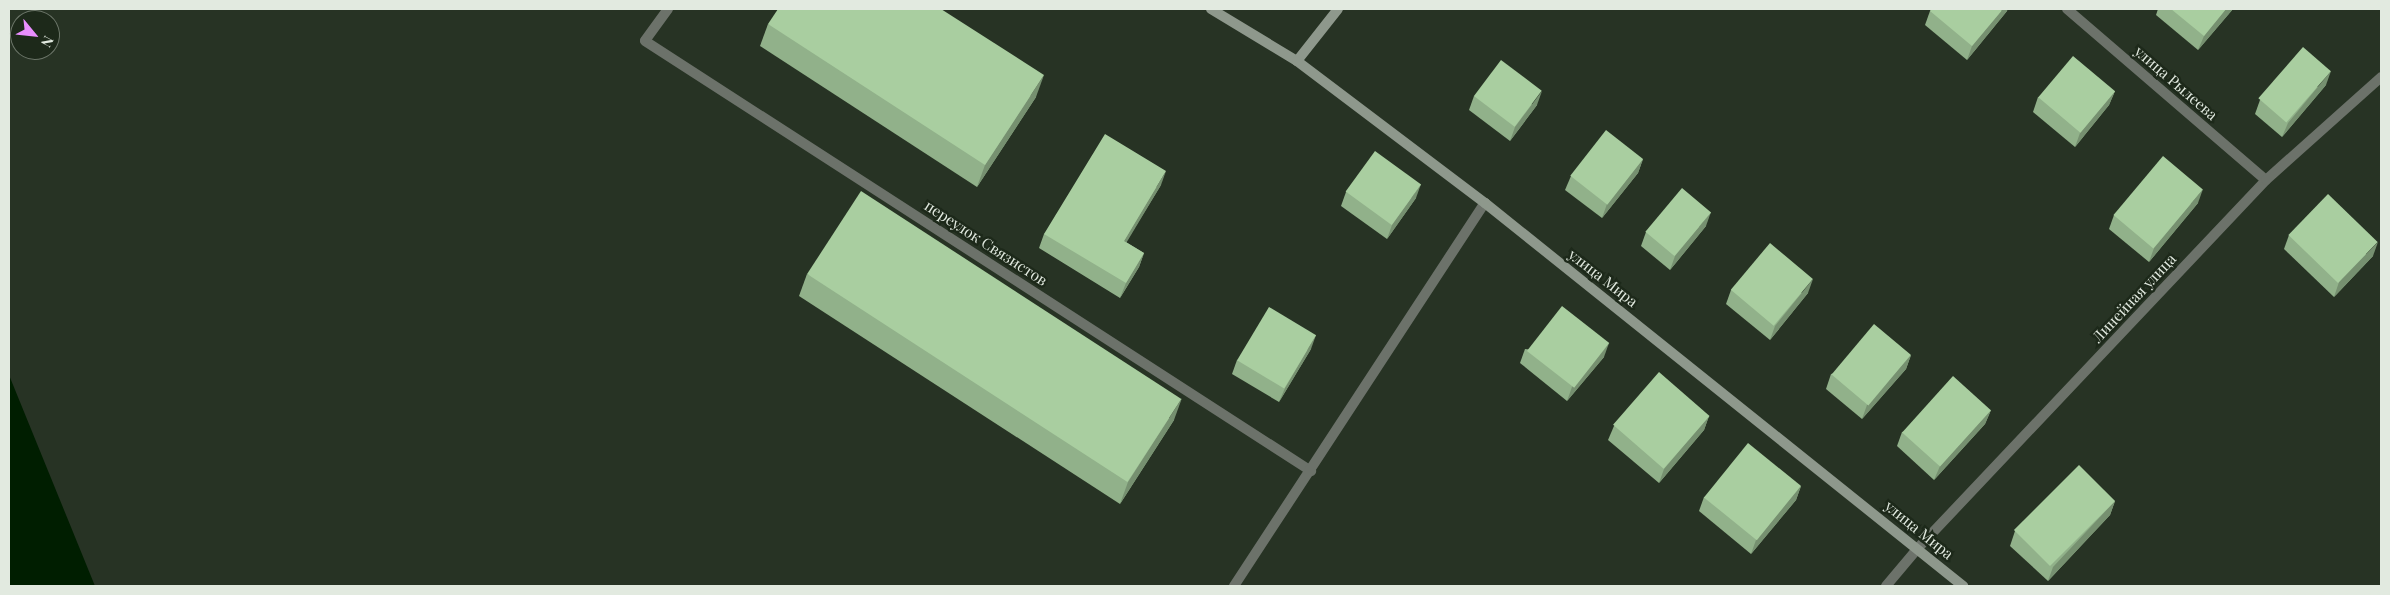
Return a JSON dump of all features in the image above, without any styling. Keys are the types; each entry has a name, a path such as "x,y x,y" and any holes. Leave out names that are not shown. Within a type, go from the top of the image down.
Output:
{"street":[{"name":"переулок Связистов","path":"668,9 645,41 1311,471"},
{"name":"улица Мира","path":"1211,9 1298,61 1485,203 1918,548 1963,586"},
{"path":"1298,61 1338,9"},
{"name":"улица Рылеева","path":"2066,9 2266,180"},
{"name":"Линейная улица","path":"1886,586 1918,548 2266,180 2381,77"},
{"path":"1234,586 1485,203"}],"shaded area":[{"path":"9,375 95,586 9,586"}],"building":[{"path":"778,9 941,9 1044,75 985,165 768,24"},
{"path":"1931,9 2003,9 1972,46 1930,11"},
{"path":"2171,9 2226,9 2204,36"},
{"path":"2303,47 2331,71 2286,123 2258,98"},
{"path":"2073,56 2115,91 2080,133 2038,97"},
{"path":"1501,60 1542,91 1515,127 1474,96"},
{"path":"1606,130 1643,159 1607,205 1570,176"},
{"path":"1105,134 1166,171 1124,241 1144,253 1126,283 1044,234"},
{"path":"1375,151 1421,185 1392,225 1346,191"},
{"path":"2163,156 2203,189 2153,248 2114,215"},
{"path":"1682,188 1711,212 1674,256 1645,232"},
{"path":"861,191 1181,399 1127,482 807,274"},
{"path":"2328,194 2378,242 2338,283 2288,235"},
{"path":"1770,243 1813,279 1774,326 1731,290"},
{"path":"1562,306 1609,343 1574,388 1527,351"},
{"path":"1269,307 1316,335 1284,388 1237,360"},
{"path":"1874,324 1911,355 1868,405 1832,375"},
{"path":"1659,372 1710,416 1664,469 1613,425"},
{"path":"1953,376 1991,410 1940,467 1902,432"},
{"path":"1748,443 1801,486 1757,540 1704,497"},
{"path":"2079,465 2115,501 2050,566 2014,530"}]}
